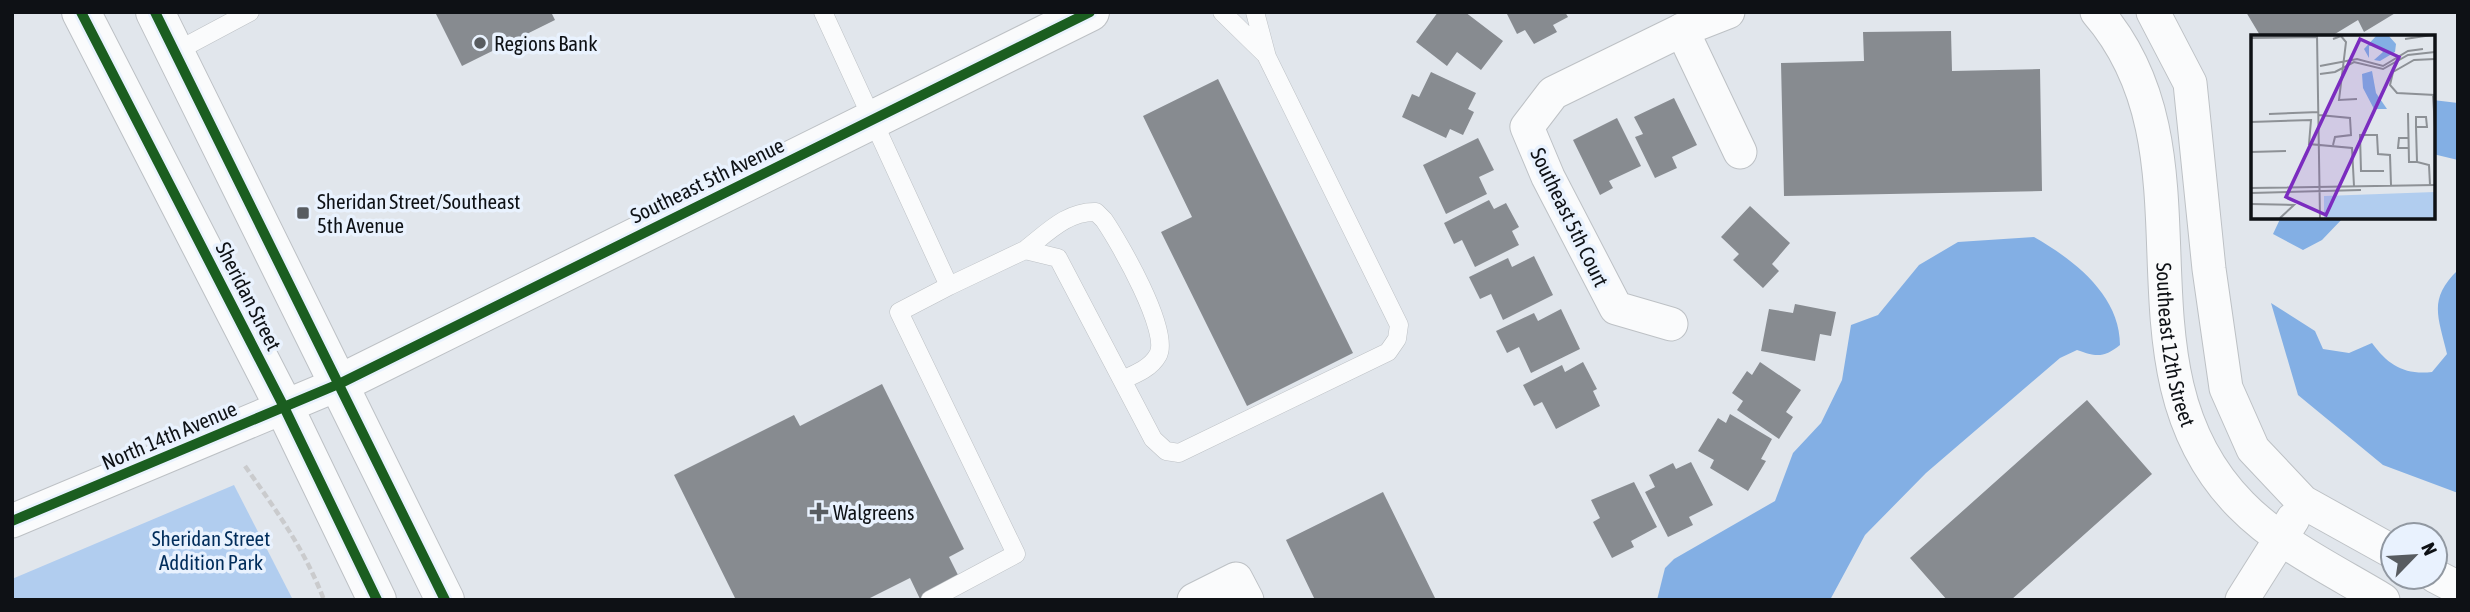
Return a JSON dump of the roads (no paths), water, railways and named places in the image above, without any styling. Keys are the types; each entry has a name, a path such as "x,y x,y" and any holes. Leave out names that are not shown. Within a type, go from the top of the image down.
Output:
{"main road":[{"name":"Sheridan Street","path":"81,12 285,407 377,600"},
{"name":"Sheridan Street","path":"155,12 341,383 445,600"},
{"name":"Southeast 5th Avenue","path":"341,383 1090,12"}],"street":[{"name":"Southeast 5th Court","path":"1671,324 1616,308 1548,177 1527,127 1553,93 1682,30 1728,12"},
{"name":"Southeast 12th Street","path":"2096,12 2129,58 2148,110 2163,191 2164,303 2185,420 2215,474 2242,506 2281,537 2383,600"},
{"name":"Southeast 12th Street","path":"2153,12 2190,83 2209,269 2225,388 2253,449 2303,502 2379,544"},
{"path":"1682,30 1740,152"},
{"name":"North 14th Avenue","path":"12,522 341,383"},
{"path":"2242,600 2303,502"},
{"path":"1194,600 1236,579 1247,600"}],"lane":[{"path":"175,52 250,12"},
{"path":"823,12 949,286"},
{"path":"1222,12 1267,57"},
{"path":"1025,250 1058,258 1153,439 1166,451 1179,453 1388,352 1397,339 1398,325 1267,57 1255,12"},
{"path":"930,600 1016,554 899,312 1025,250 1065,219 1080,212 1096,212 1104,220 1154,316 1161,336 1159,354 1148,367 1122,380"}],"place":[{"name":"Regions Bank","path":"480,43"},
{"name":"Sheridan Street/Southeast 5th Avenue","path":"303,213"},
{"name":"Walgreens","path":"819,512"}],"park label":[{"name":"Sheridan Street Addition Park","path":"211,550"}]}
